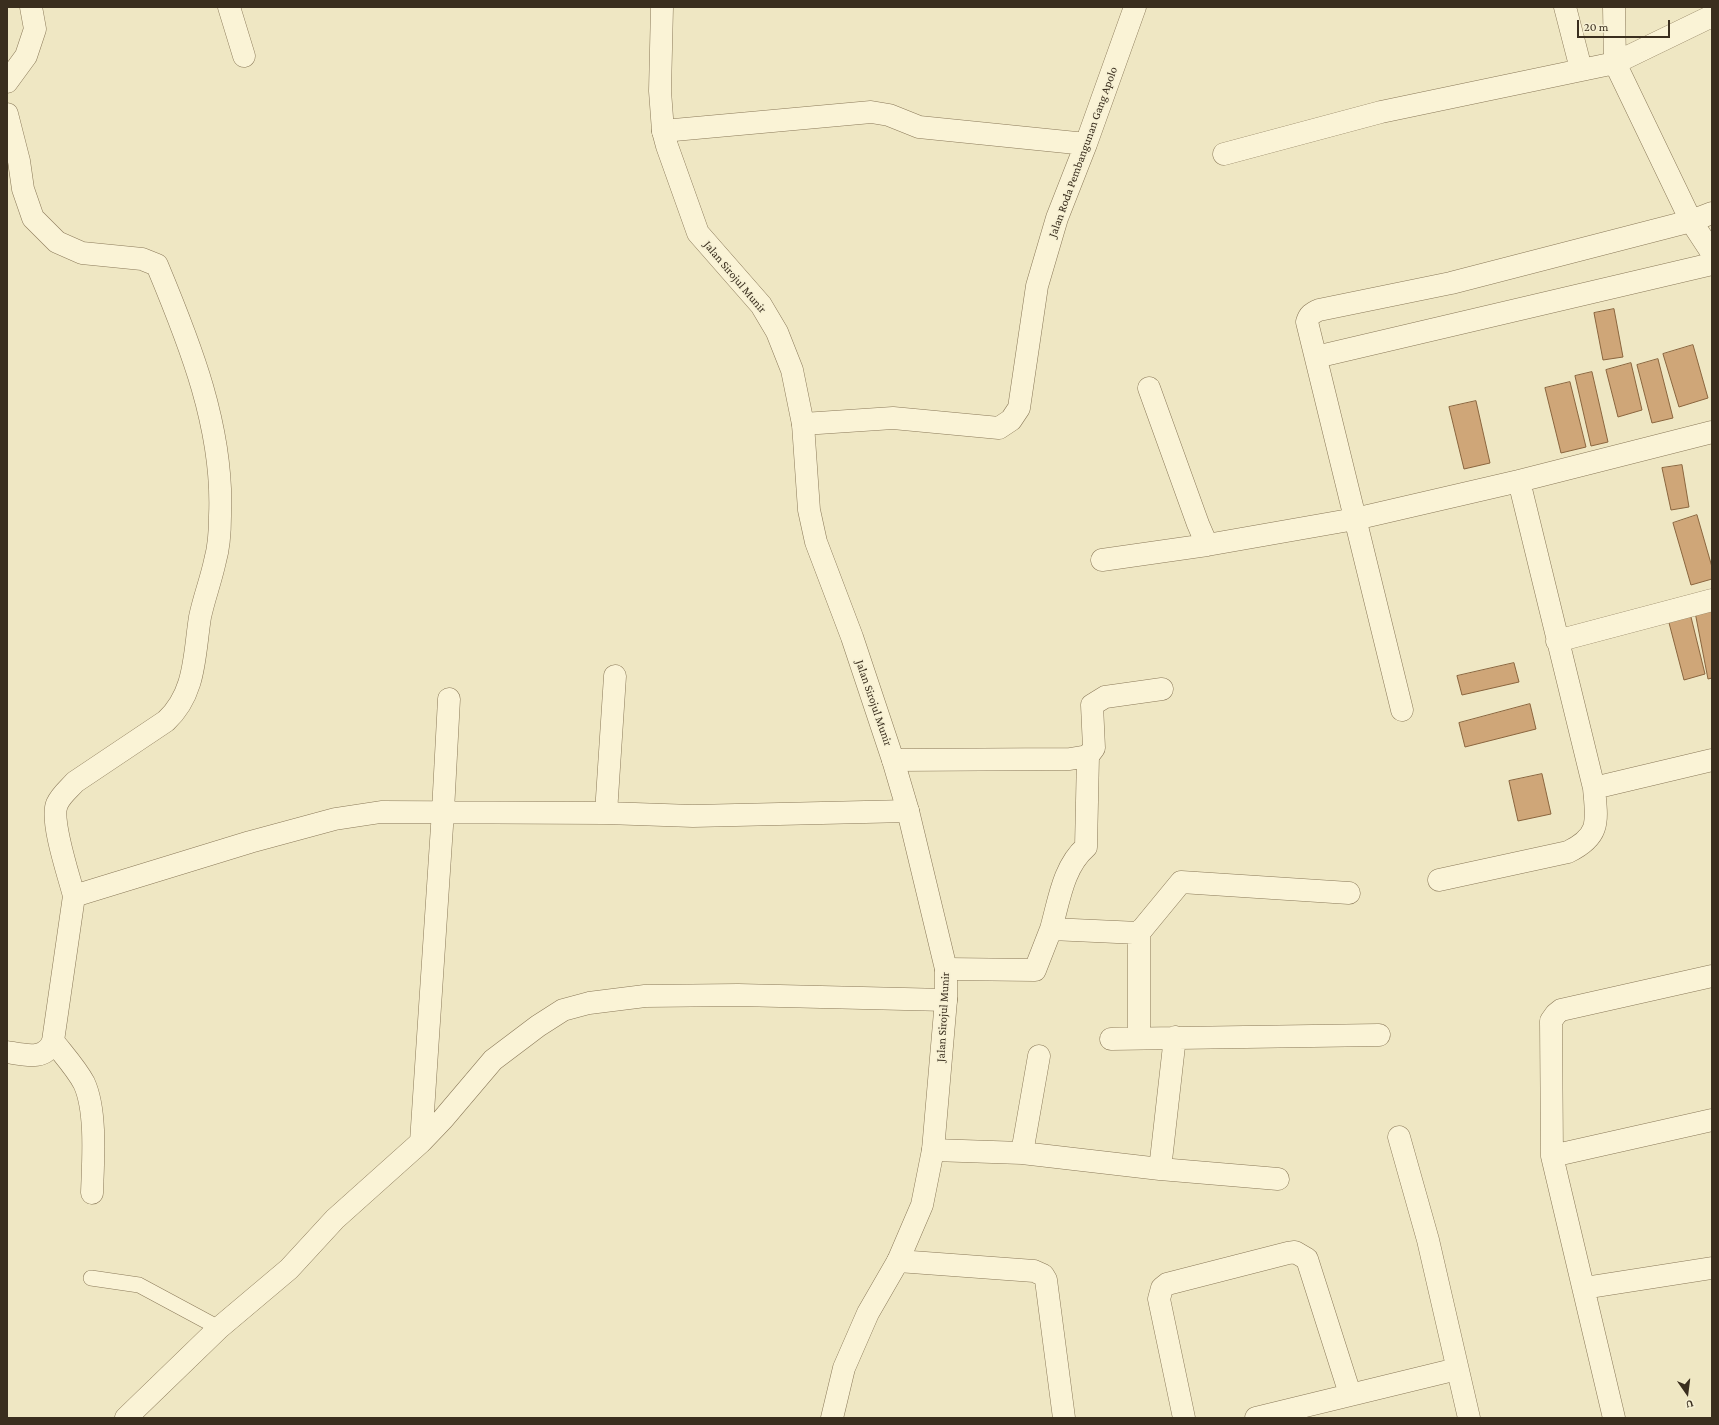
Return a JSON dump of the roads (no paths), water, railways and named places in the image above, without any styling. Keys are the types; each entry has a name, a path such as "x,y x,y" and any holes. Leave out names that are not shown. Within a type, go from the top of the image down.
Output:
{"street":[{"path":"7,82 26,56 35,29 32,7"},
{"path":"229,7 244,56"},
{"name":"Jalan Sirojul Munir","path":"662,7 660,91 663,131 680,188 698,233 761,306 777,332 792,370 803,424 808,510 816,542 852,637 893,760 908,811 946,969 946,1000 933,1150 922,1205 898,1261 868,1313 844,1368 832,1418"},
{"name":"Jalan Roda Pembangunan Gang Apolo","path":"803,424 893,418 999,428 1011,420 1019,408 1037,286 1057,218 1086,144 1133,7"},
{"path":"1565,7 1581,69"},
{"path":"1614,7 1615,63 1691,221 1712,253"},
{"path":"1224,154 1381,112 1615,63 1712,16"},
{"path":"663,131 871,112 889,115 919,126 1086,144"},
{"path":"7,114 19,161 23,190 33,218 57,242 82,254 142,259 157,265 204,388 219,464 220,516 216,559 201,615 188,692 177,711 166,721 75,782 64,793 57,804 54,819 74,896 53,1041 50,1048 43,1054 32,1056 7,1052"},
{"path":"1402,710 1307,322 1312,313 1319,310 1451,283 1691,221 1712,213"},
{"path":"1316,357 1712,264"},
{"path":"1149,388 1207,545"},
{"path":"1102,560 1207,545 1355,518 1519,481 1712,432"},
{"path":"1439,880 1568,852 1584,844 1594,832 1596,816 1594,788 1519,481"},
{"path":"1557,641 1712,600"},
{"path":"606,813 615,676"},
{"path":"946,969 1035,970 1051,929 1065,878 1078,854 1086,847 1088,756 1094,748 1092,705 1105,697 1162,689"},
{"path":"421,1142 449,699"},
{"path":"893,760 1070,759 1088,756"},
{"path":"1594,788 1712,760"},
{"path":"74,896 250,842 335,819 381,812 443,811 606,813 693,816 908,811"},
{"path":"1139,1037 1139,933 1181,882 1349,893"},
{"path":"1051,929 1139,933"},
{"path":"1614,1418 1552,1156 1550,1027 1556,1014 1561,1010 1712,976"},
{"path":"126,1418 219,1328 289,1269 335,1219 421,1142 443,1119 493,1060 538,1026 563,1010 589,1003 645,996 730,995 946,1000"},
{"path":"1111,1039 1139,1037 1379,1035"},
{"path":"1160,1169 1175,1037"},
{"path":"53,1041 84,1083 90,1101 93,1136 92,1193"},
{"path":"1022,1153 1039,1056"},
{"path":"1552,1156 1712,1120"},
{"path":"1399,1137 1428,1240 1469,1418"},
{"path":"933,1150 1022,1153 1160,1169 1278,1179"},
{"path":"1184,1418 1159,1299 1162,1288 1167,1284 1288,1253 1295,1252 1307,1259 1350,1394"},
{"path":"898,1261 1034,1271 1043,1275 1046,1280 1064,1418"},
{"path":"1584,1288 1712,1268"},
{"path":"1256,1418 1457,1369"}],"lane":[{"path":"91,1278 139,1285 219,1328"}]}
